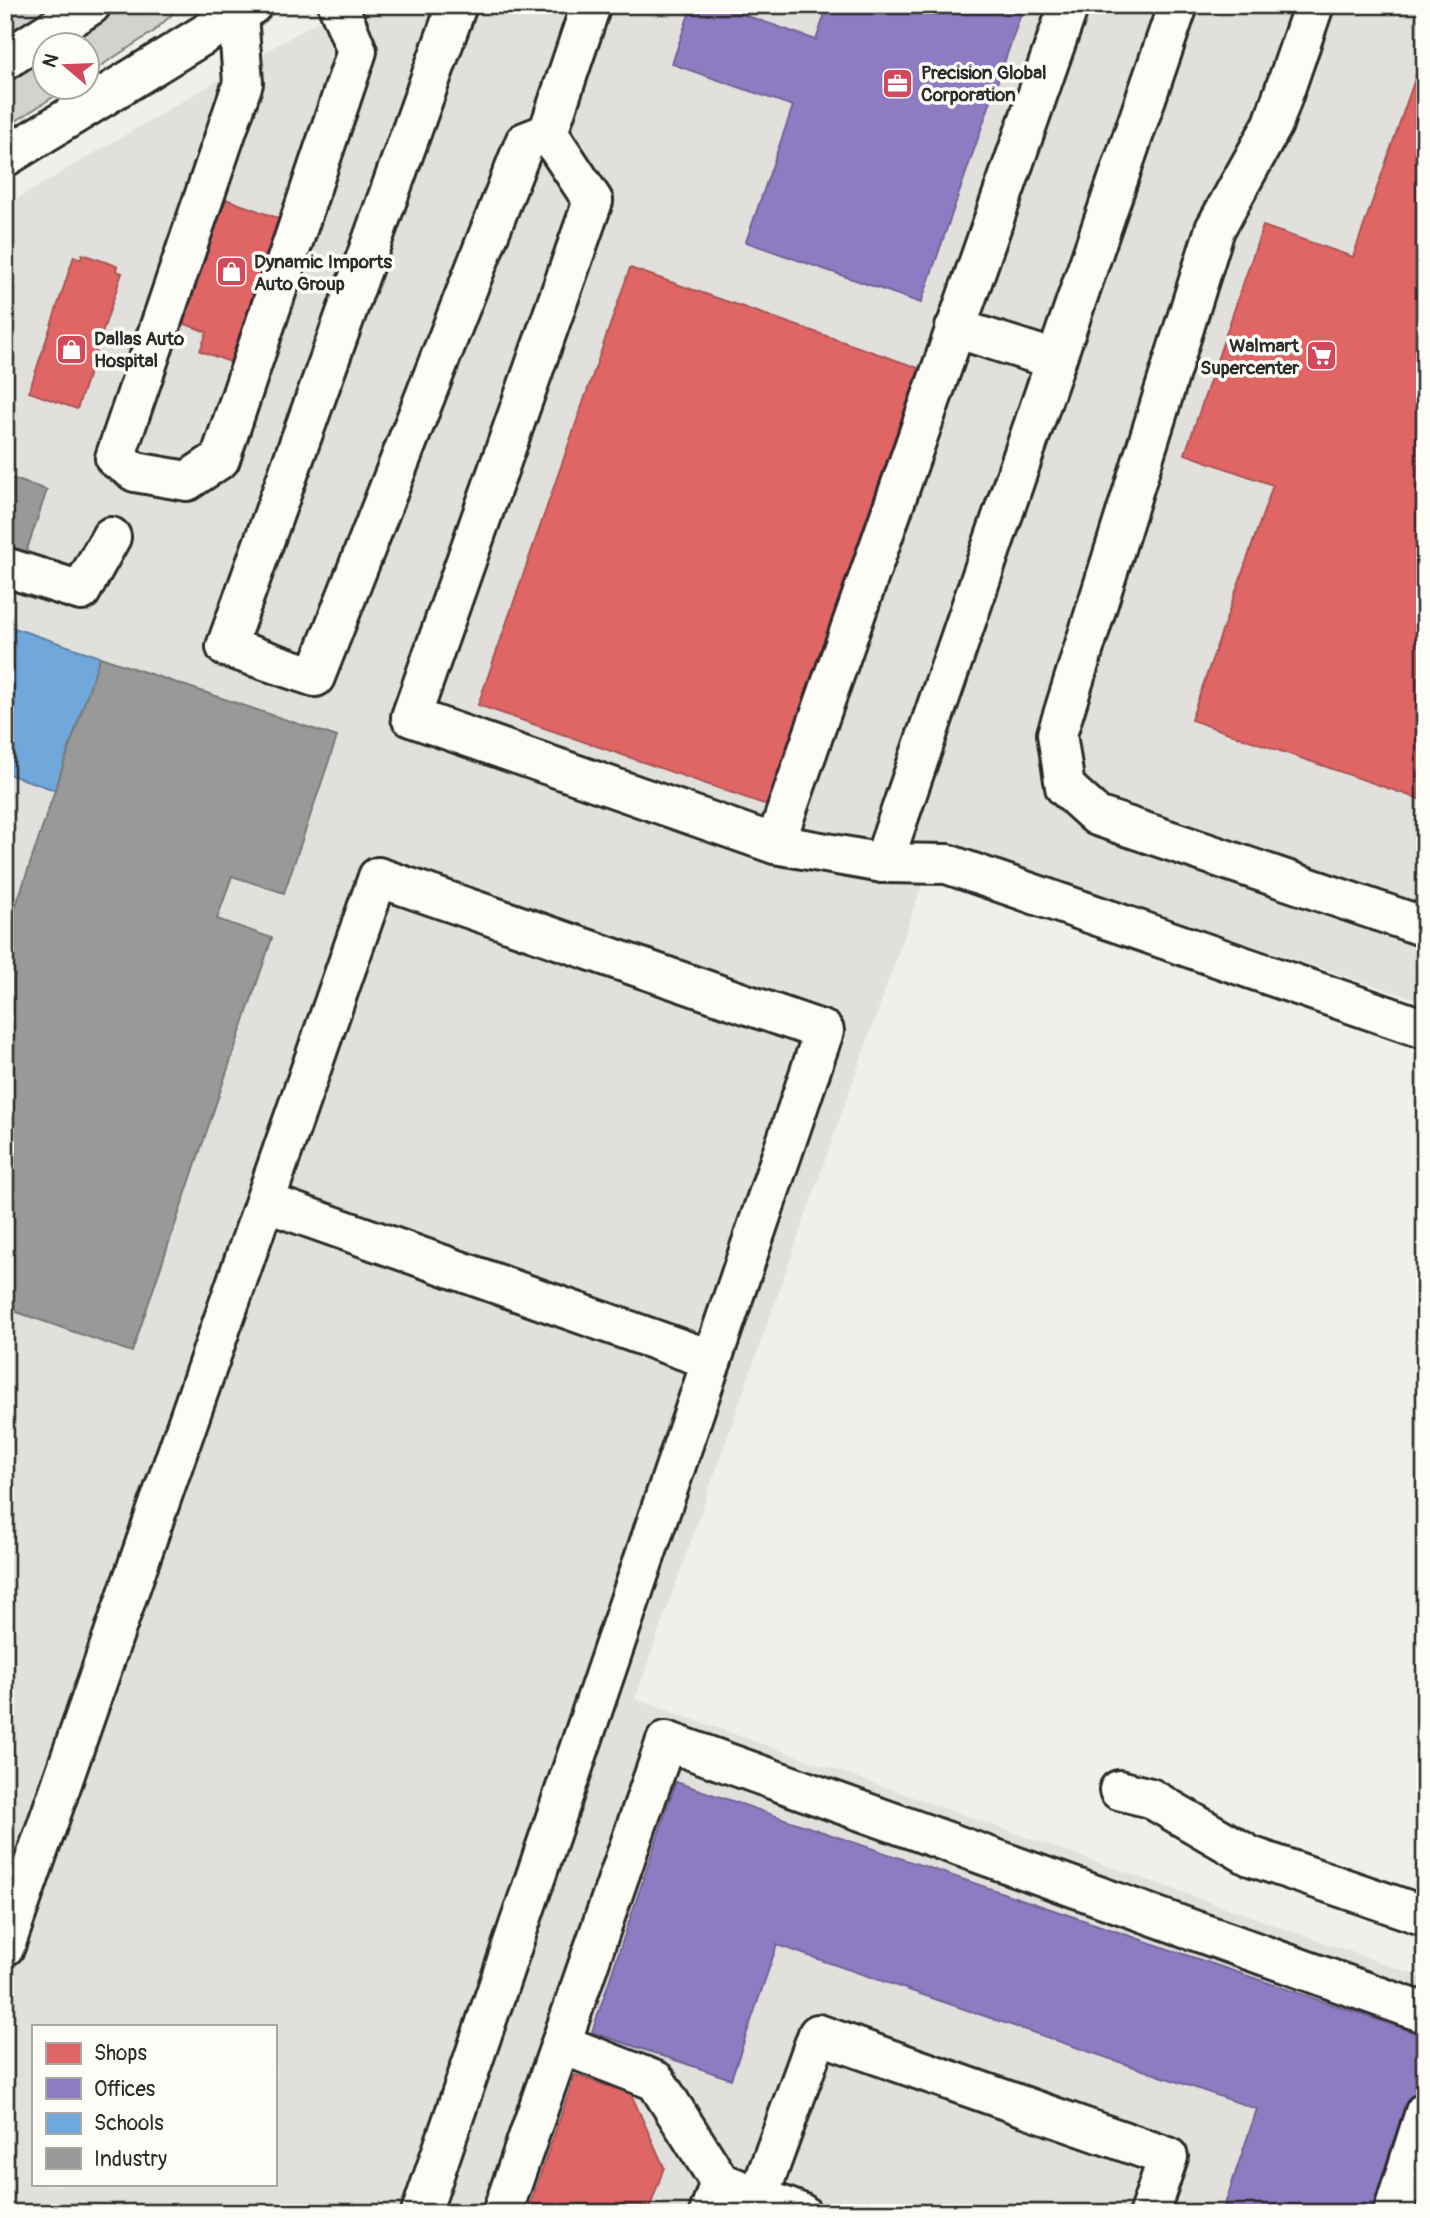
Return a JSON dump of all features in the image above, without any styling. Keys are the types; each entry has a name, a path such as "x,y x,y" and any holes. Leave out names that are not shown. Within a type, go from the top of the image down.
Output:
{"main road":[{"path":"5,60 91,5"},
{"path":"245,10 243,83 115,458 135,472 187,481 220,459 357,51 338,5"},
{"path":"457,5 226,647 315,677 525,142 548,133"},
{"path":"548,133 591,5"},
{"path":"775,844 1069,5"},
{"path":"883,863 1178,5"},
{"path":"1314,5 1273,124 1215,229 1058,734 1065,787 1097,816 1425,927"},
{"path":"5,157 245,10"},
{"path":"548,133 593,201 411,717 775,844 883,863 947,864 1425,1029"},
{"path":"955,328 1056,360"},
{"path":"5,568 81,591 111,537"},
{"path":"5,1946 378,877 824,1031 422,2213"},
{"path":"265,1202 712,1360"},
{"path":"502,2213 666,1741 1425,2012"},
{"path":"1119,1790 1150,1798 1250,1856 1425,1916"},
{"path":"758,2196 818,2034 1168,2157 1149,2213"},
{"path":"561,2044 656,2081 715,2197 758,2196 801,2213"},
{"path":"1393,2213 1425,2112"}],"shaded area":[{"path":"5,5 182,5 153,32 102,65 102,32 32,32 32,102 45,102 5,128"},
{"path":"345,5 1425,5 1425,1002 937,843 635,1699 1425,1978 1425,2213 5,2213 5,206"}],"building: Shops":[{"name":"Walmart Supercenter","path":"1425,50 1425,801 1191,720 1273,485 1185,454 1263,226 1353,257"},
{"path":"214,195 281,219 261,274 267,276 260,296 255,294 230,362 200,351 207,332 171,319"},
{"path":"82,254 117,266 116,271 122,273 77,409 29,392 74,256 81,259"},
{"path":"630,268 919,368 767,805 478,705"},
{"path":"575,2075 631,2094 664,2167 648,2213 527,2213"}],"building: Offices":[{"path":"692,5 716,5 816,40 828,5 1024,5 921,303 746,242 793,106 672,64"},
{"path":"676,1782 1425,2036 1425,2073 1377,2213 1222,2213 1257,2109 777,1945 731,2079 592,2032"}],"building: Schools":[{"path":"5,625 100,657 55,790 5,773"}],"building: Industry":[{"path":"5,476 47,490 26,552 5,545"},
{"path":"100,657 337,737 284,893 232,876 217,919 272,938 132,1352 5,1308 5,938"}],"place":[{"name":"Precision Global Corporation","path":"898,83"},
{"name":"Dynamic Imports Auto Group","path":"231,272"},
{"name":"Dallas Auto Hospital","path":"71,349"},
{"name":"Walmart Supercenter","path":"1322,356"}]}
